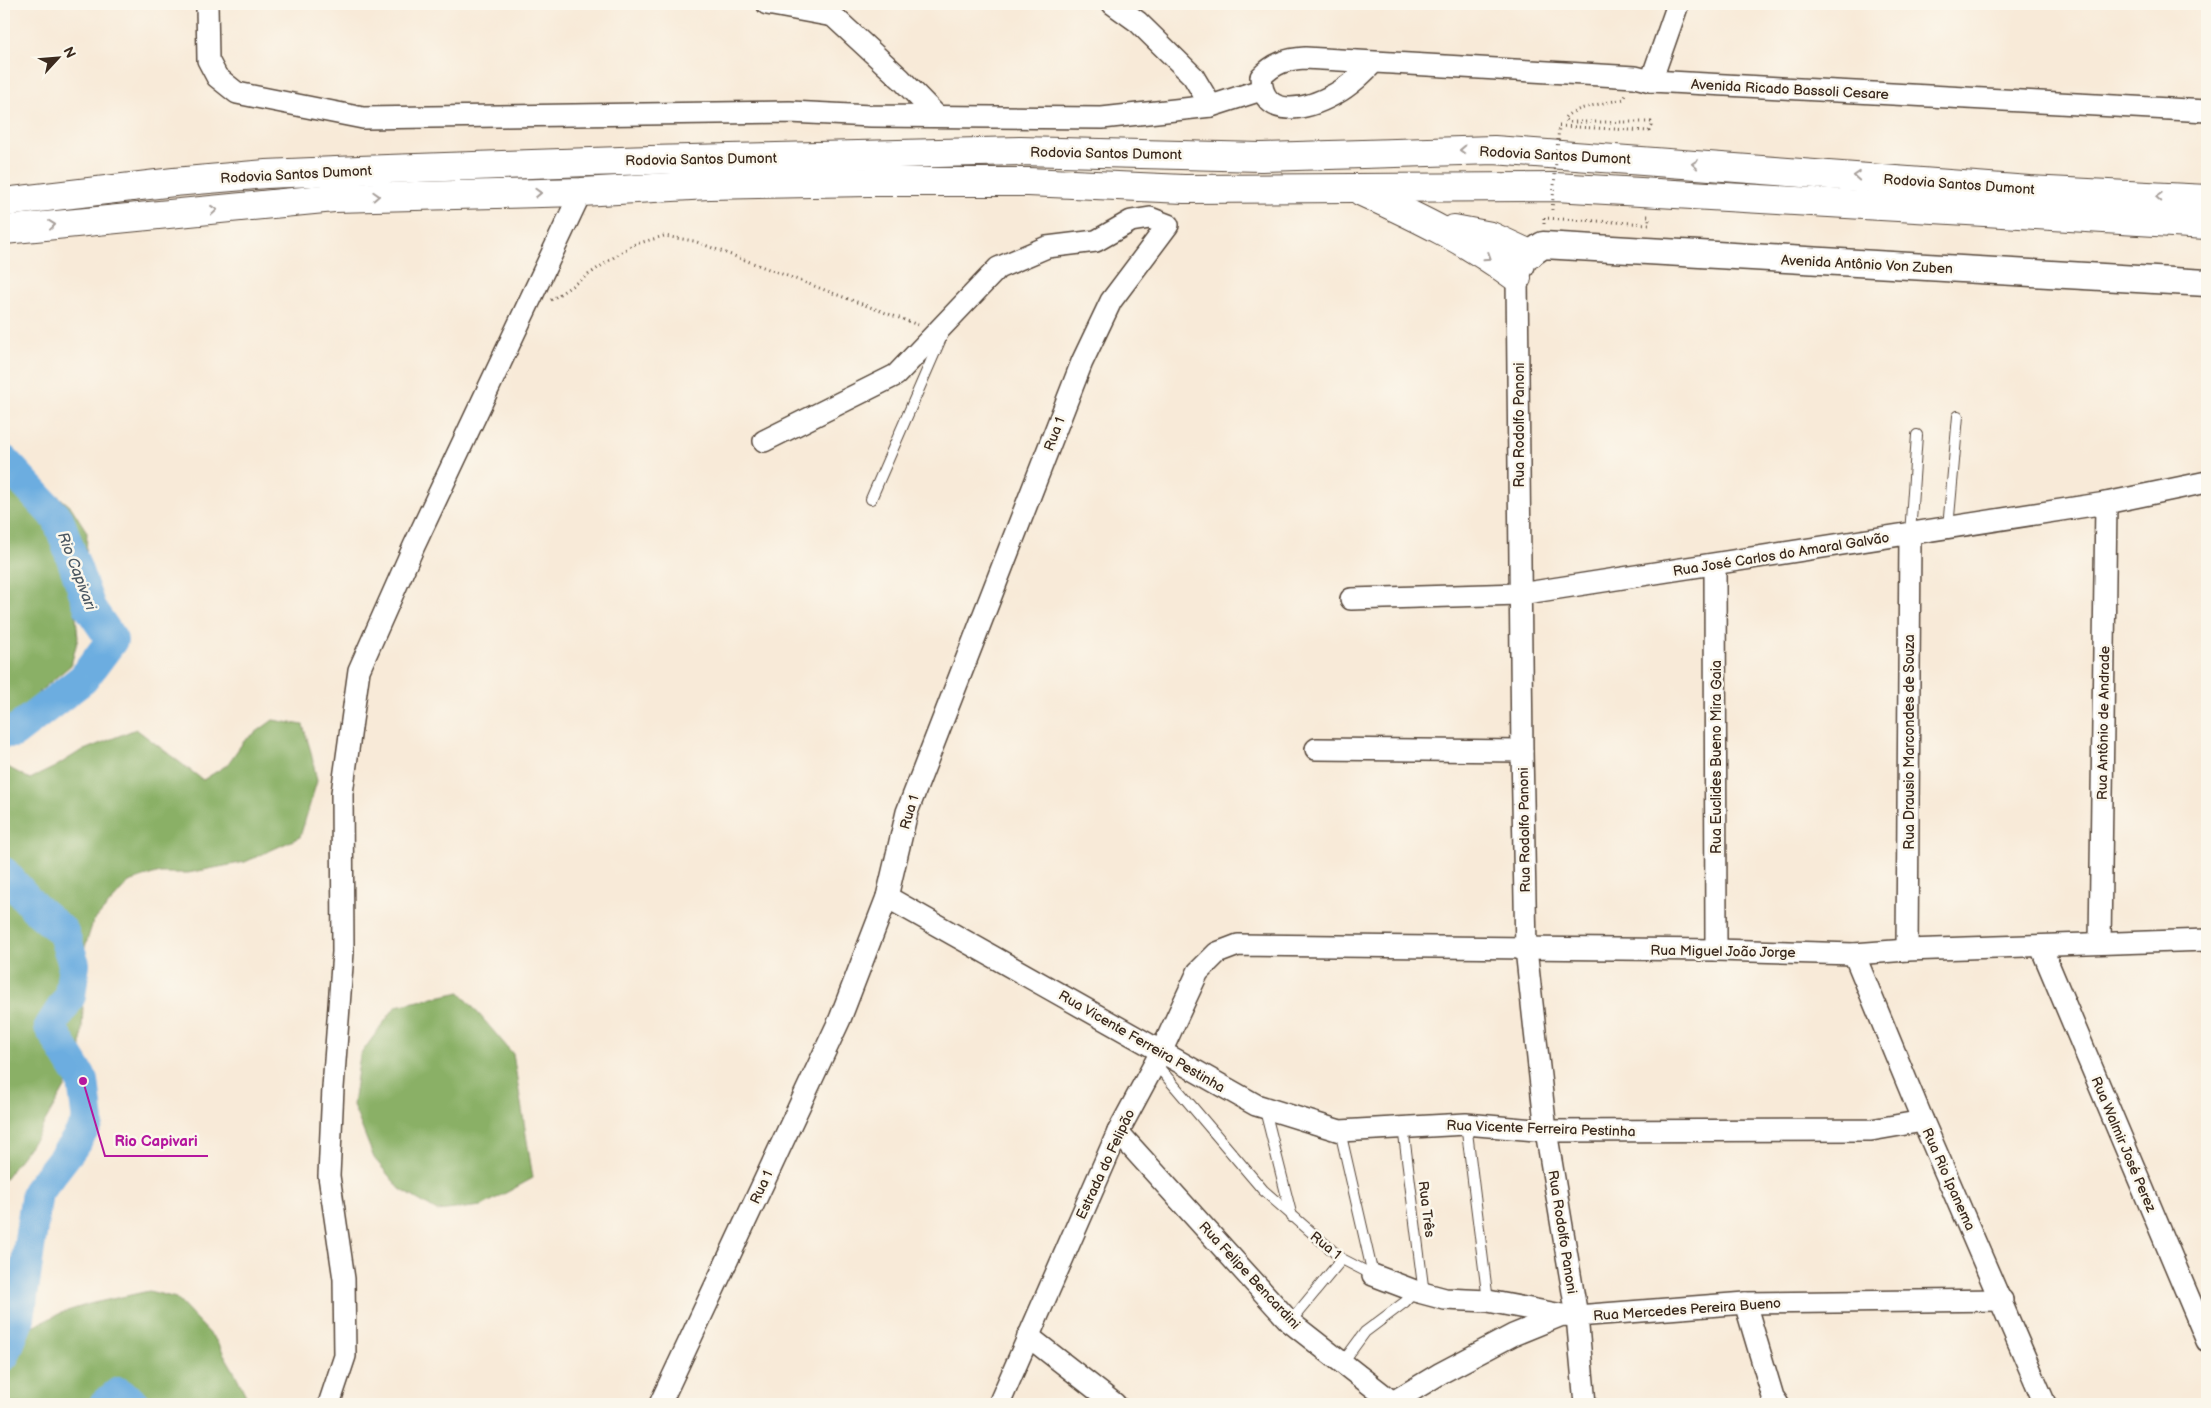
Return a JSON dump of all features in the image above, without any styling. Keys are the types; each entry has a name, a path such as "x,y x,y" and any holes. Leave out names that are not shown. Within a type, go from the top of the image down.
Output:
{"highway":[{"name":"Rodovia Santos Dumont","path":"4,202 174,182 266,174 359,170 650,160 1010,152 1261,157 1494,150 2029,190 2207,200"},
{"name":"Rodovia Santos Dumont","path":"4,230 334,198 581,192 709,185 869,182 1028,182 1184,189 1555,187 2207,225"},
{"path":"1352,187 1435,225 1489,258 1517,278"},
{"path":"1435,225 1490,236 1536,250"}],"street":[{"path":"207,4 208,60 217,77 237,93 363,118 790,112 871,116 1102,118 1211,106 1261,90 1266,100 1277,108 1310,106 1336,94 1357,79 1374,62"},
{"path":"767,4 833,16 901,79 937,116"},
{"path":"1113,4 1138,22 1193,76 1211,106"},
{"path":"1643,79 1678,4"},
{"name":"Avenida Ricado Bassoli Cesare","path":"1261,90 1261,77 1269,68 1286,59 1305,58 2207,111"},
{"path":"329,1404 345,1356 344,1280 329,1176 343,952 342,793 358,670 414,546 581,192"},
{"name":"Rua 1","path":"660,1404 840,1019 887,897 907,812 1082,362 1111,301 1168,225 1150,218 1131,222 1096,241 1047,247 998,268 943,326"},
{"name":"Rua Rodolfo Panoni","path":"1536,250 1517,278 1526,949 1569,1316 1585,1404"},
{"name":"Avenida Antônio Von Zuben","path":"1536,250 2207,284"},
{"path":"764,441 896,375 943,326"},
{"name":"Rua José Carlos do Amaral Galvão","path":"1351,599 1520,594 2106,503 2207,482"},
{"name":"Rua Antônio de Andrade","path":"2100,943 2106,503"},
{"name":"Rua Drausio Marcondes de Souza","path":"1907,950 1910,534"},
{"name":"Rua Euclides Bueno Mira Gaia","path":"1715,565 1716,950"},
{"path":"1316,748 1522,751"},
{"name":"Rua Vicente Ferreira Pestinha","path":"887,897 1158,1058 1265,1110 1340,1131 1466,1124 1546,1131 1871,1130 1923,1121"},
{"name":"Rua Miguel João Jorge","path":"1238,945 1716,950 1854,954 1907,950 2207,940"},
{"name":"Estrada do Felipão","path":"999,1404 1118,1132 1158,1058 1198,972 1217,953 1238,945"},
{"name":"Rua Walmir José Perez","path":"2041,947 2207,1342"},
{"name":"Rua Rio Ipanema","path":"1854,954 1923,1121 2002,1300 2045,1404"},
{"name":"Rua Felipe Bencardini","path":"1118,1132 1290,1322 1394,1403"},
{"name":"Rua 1","path":"1373,1275 1419,1292 1445,1298 1488,1301 1569,1316"},
{"name":"Rua Mercedes Pereira Bueno","path":"1394,1403 1441,1373 1513,1335 1569,1316 1745,1303 2002,1300"},
{"path":"1745,1303 1773,1396 1778,1404"},
{"path":"1028,1336 1115,1404"}],"lane":[{"path":"871,499 943,326"},
{"path":"1948,528 1958,416"},
{"path":"1910,534 1917,436"},
{"name":"Rua 1","path":"1158,1058 1263,1190 1342,1259 1373,1275"},
{"path":"1265,1110 1292,1217"},
{"path":"1466,1124 1488,1301"},
{"name":"Rua Três","path":"1403,1127 1419,1292"},
{"path":"1340,1131 1373,1275"},
{"path":"1290,1322 1342,1259"},
{"path":"1343,1362 1365,1332 1419,1292"}],"path":[{"path":"1562,211 1552,210 1559,126 1649,131 1652,126 1651,122 1569,122 1564,119 1566,115 1574,111 1624,99 1643,79"},
{"path":"1536,250 1544,218 1649,224 1649,216 1640,216"},
{"path":"520,322 632,245 664,236 694,241 943,326"}],"green space":[{"path":"4,450 71,507 87,532 86,563 74,596 78,638 71,665 40,691 7,738 4,749"},
{"path":"273,720 303,725 311,752 317,781 300,837 245,862 188,873 156,873 129,882 93,922 77,972 83,1009 80,1061 37,1136 4,1180 4,765 30,779 55,767 79,752 136,729 203,780 227,765 244,741"},
{"path":"460,992 513,1054 533,1178 482,1206 437,1211 400,1189 374,1158 353,1105 360,1055 396,1006"},
{"path":"149,1291 176,1298 215,1339 250,1404 4,1404 4,1319 26,1330 61,1313 89,1304"}],"waterway":[{"name":"Rio Capivari","path":"4,461 58,519 90,608 112,640 83,679 14,732 4,731"},
{"name":"Rio Capivari","path":"4,873 35,908 63,932 74,964 70,996 50,1027 83,1081 88,1122 72,1147 37,1192 19,1318 4,1355"},
{"name":"Rio Capivari","path":"105,1404 119,1393 134,1404"}],"place":[{"name":"Rio Capivari","path":"83,1081"}]}
